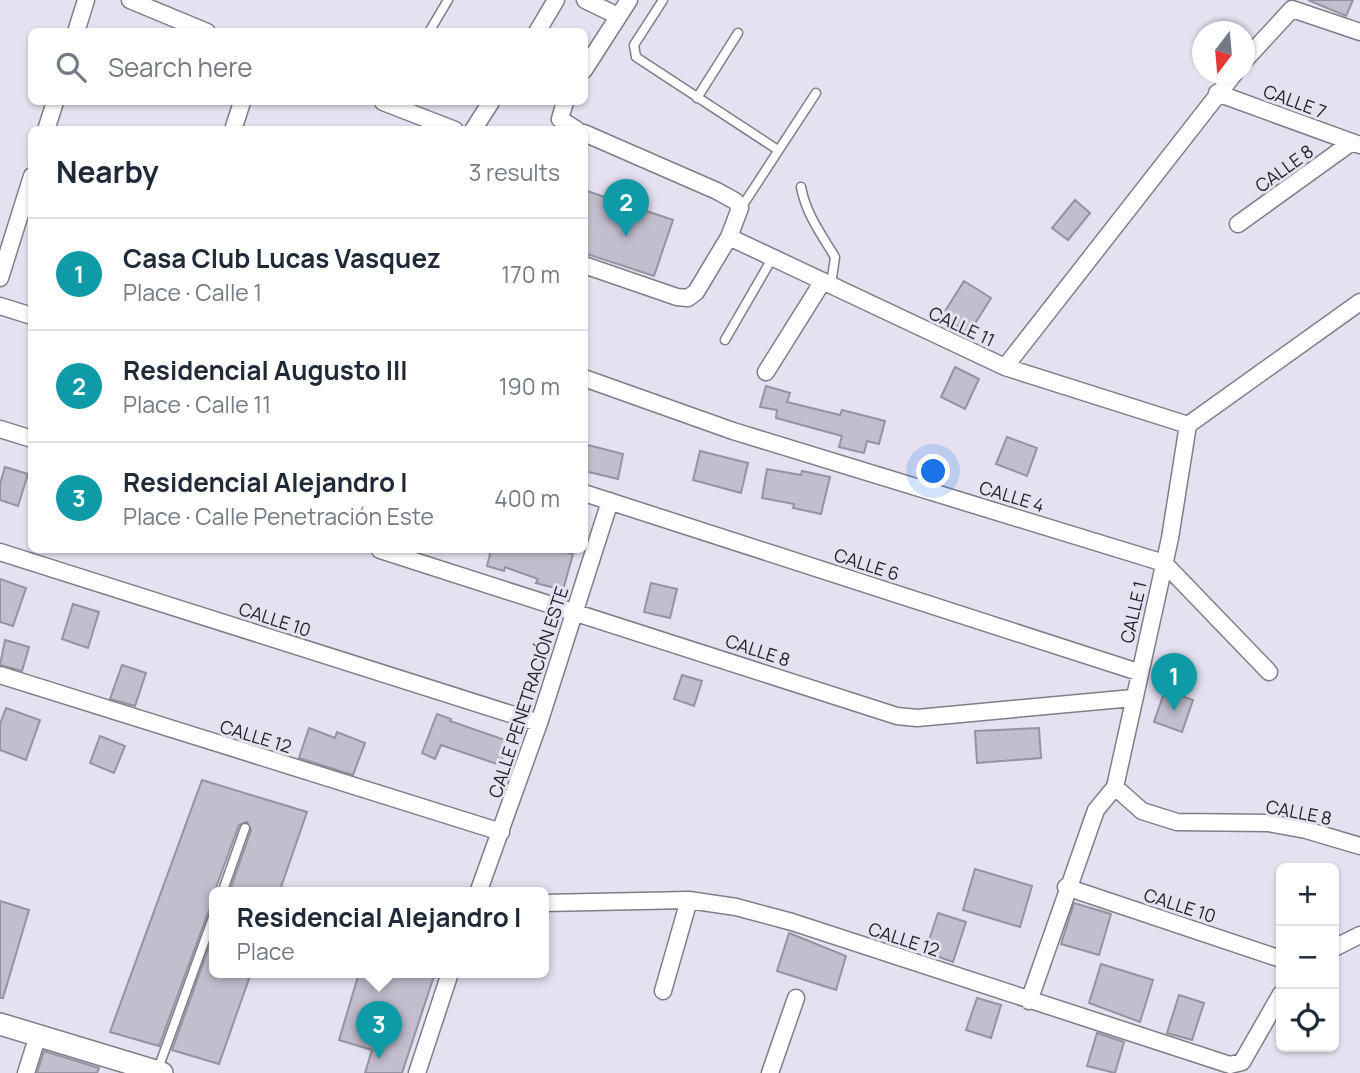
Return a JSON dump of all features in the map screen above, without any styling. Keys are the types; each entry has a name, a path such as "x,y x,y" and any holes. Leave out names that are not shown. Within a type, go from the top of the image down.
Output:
{"street":[{"path":"77,28 86,0"},
{"path":"130,0 197,28"},
{"path":"539,28 556,0"},
{"path":"585,0 618,16"},
{"path":"588,64 629,0"},
{"path":"1255,49 1292,9 1357,31 1360,14"},
{"path":"1005,367 1225,84"},
{"name":"CALLE 7","path":"1217,93 1356,144"},
{"path":"47,126 54,105"},
{"path":"234,126 241,105"},
{"path":"391,105 445,126"},
{"path":"476,126 489,105"},
{"path":"564,105 560,118 571,126"},
{"path":"588,135 717,191 735,201 740,208 729,237 696,292 688,298 677,297 588,266"},
{"name":"CALLE 8","path":"1238,224 1356,144"},
{"path":"0,278 28,189"},
{"name":"CALLE 11","path":"729,237 1005,367 1188,425"},
{"path":"766,372 827,283"},
{"path":"1188,425 1360,302"},
{"path":"0,306 28,315"},
{"name":"CALLE 4","path":"588,379 733,431 1164,563 1269,672"},
{"name":"CALLE 1","path":"1029,1001 1066,887 1096,810 1115,787 1138,672 1164,563 1188,425"},
{"path":"0,429 28,438"},
{"name":"CALLE 6","path":"588,494 1138,672"},
{"name":"CALLE PENETRACIÓN ESTE","path":"480,887 539,723 610,501"},
{"name":"CALLE 10","path":"0,552 539,723"},
{"name":"CALLE 8","path":"390,553 907,718 1133,698"},
{"name":"CALLE 12","path":"0,675 501,832"},
{"name":"CALLE 8","path":"1115,787 1142,811 1177,822 1268,823 1306,830 1360,846"},
{"name":"CALLE 10","path":"1066,887 1276,957"},
{"path":"663,991 689,900"},
{"name":"CALLE 12","path":"549,903 689,900 736,907 792,922 1230,1065 1242,1062 1276,1003"},
{"path":"1339,946 1360,935"},
{"path":"417,1073 448,978"},
{"path":"770,1073 796,998"},
{"path":"0,1024 160,1072"},
{"path":"26,1073 38,1035"}],"lane":[{"path":"432,28 449,0"},
{"path":"663,0 633,50 636,57 778,150"},
{"path":"697,98 738,33"},
{"path":"740,208 816,93"},
{"path":"801,187 815,226 835,257 827,283"},
{"path":"725,340 773,257"},
{"path":"224,887 245,828"},
{"path":"160,1072 209,929"}],"building":[{"path":"1308,0 1353,0 1346,16"},
{"path":"588,191 673,220 654,276 588,254"},
{"path":"1075,200 1090,213 1068,240 1052,228"},
{"path":"964,281 991,298 969,333 942,316"},
{"path":"955,367 979,379 965,409 941,397"},
{"path":"766,386 790,393 787,402 840,415 842,410 885,421 879,444 867,441 864,453 839,447 842,436 776,418 777,410 760,407"},
{"path":"1007,437 1037,448 1027,476 996,464"},
{"path":"588,445 623,454 618,479 588,472"},
{"path":"700,451 748,463 741,493 693,480"},
{"path":"5,467 28,474 18,506 0,500 0,484"},
{"path":"767,469 801,475 802,471 830,477 821,514 793,508 794,504 762,498"},
{"path":"490,553 573,554 563,590 536,583 538,579 505,567 504,571 487,566"},
{"path":"0,579 26,588 13,626 0,622"},
{"path":"651,583 677,589 670,618 644,612"},
{"path":"73,604 99,612 88,648 62,639"},
{"path":"5,640 29,647 22,671 0,665"},
{"path":"122,665 146,673 135,706 110,699"},
{"path":"682,675 702,681 694,706 674,699"},
{"path":"1165,690 1193,700 1182,732 1154,722"},
{"path":"6,708 40,720 26,760 0,750 0,724"},
{"path":"437,714 508,741 500,765 441,745 435,759 422,753"},
{"path":"309,728 335,738 337,732 365,743 353,775 299,758"},
{"path":"1039,728 1041,758 977,763 975,731"},
{"path":"100,736 125,746 114,773 90,763"},
{"path":"202,780 307,812 281,887 231,887 251,830 247,822 239,825 216,887 209,887 209,910 159,1046 110,1032"},
{"path":"975,869 1032,886 1020,927 963,910"},
{"path":"0,901 29,910 3,998 0,998"},
{"path":"1074,903 1111,914 1099,955 1061,944"},
{"path":"938,913 966,922 953,962 925,952"},
{"path":"789,933 846,956 836,990 777,971"},
{"path":"209,947 209,978 249,978 219,1064 172,1050"},
{"path":"1101,964 1153,980 1140,1022 1089,1003"},
{"path":"358,978 433,978 402,1073 365,1073 372,1050 339,1040"},
{"path":"1179,995 1204,1003 1192,1040 1167,1033"},
{"path":"977,998 1001,1005 991,1038 966,1030"},
{"path":"1097,1033 1124,1042 1115,1073 1087,1066"},
{"path":"44,1051 99,1068 97,1073 37,1073"}],"place":[{"name":"Residencial Augusto III","path":"626,237"},
{"name":"Casa Club Lucas Vasquez","path":"1174,711"},
{"name":"Residencial Alejandro I","path":"379,1059"}]}
